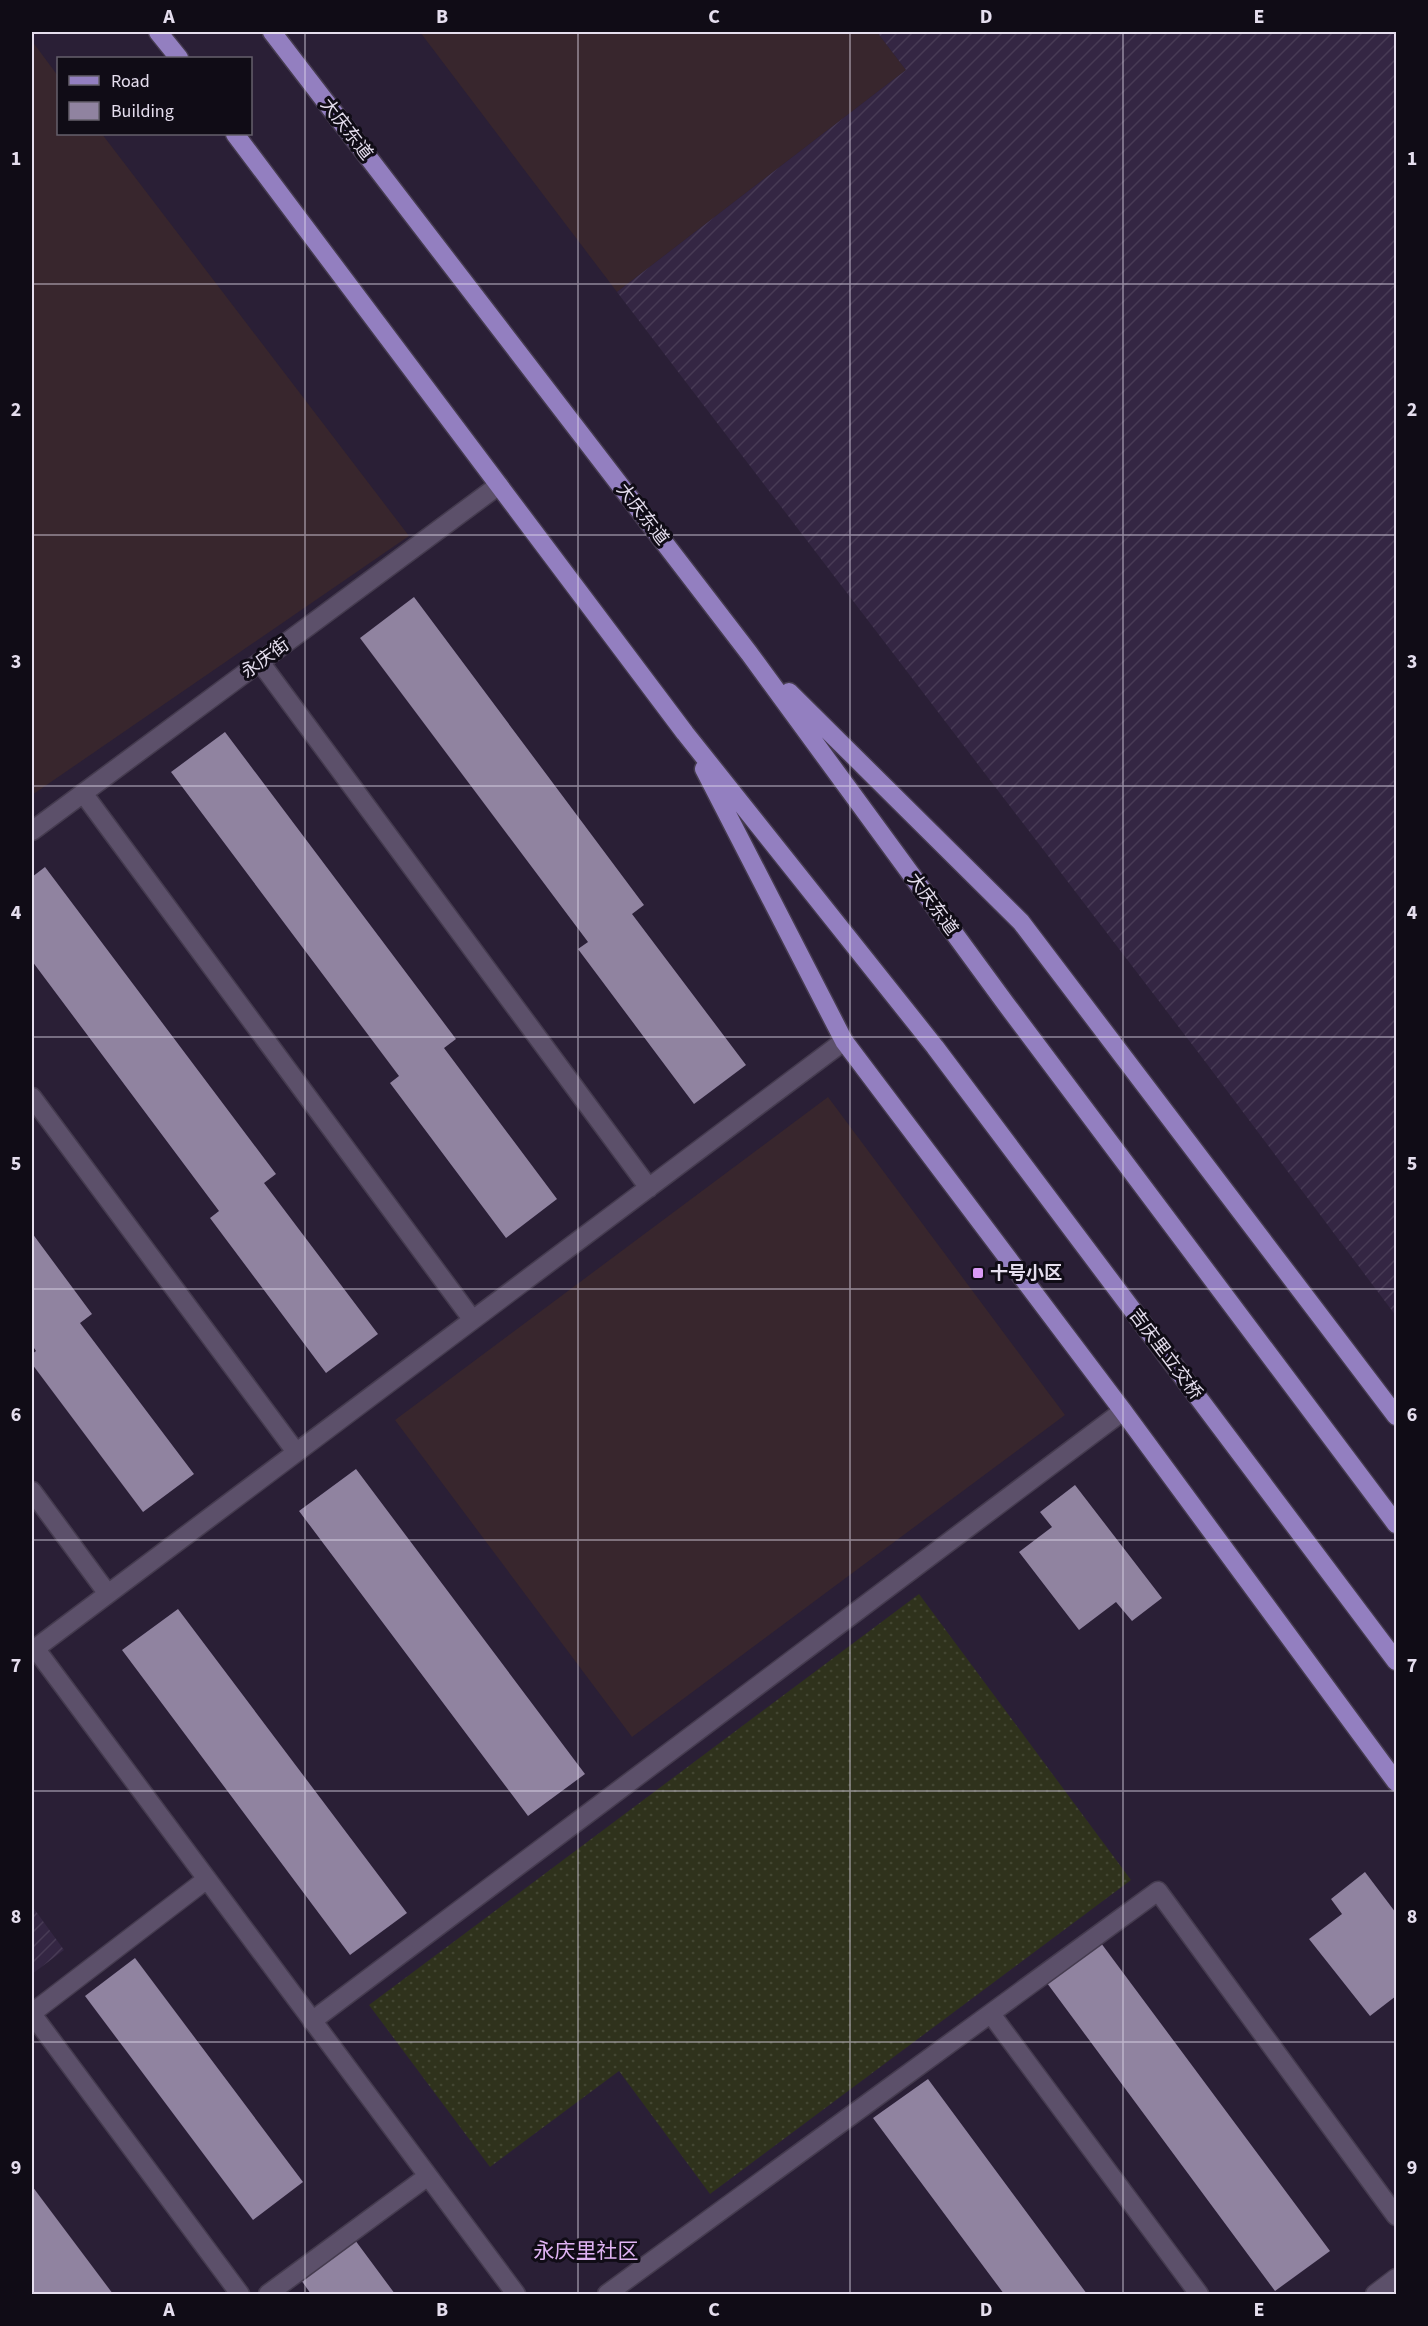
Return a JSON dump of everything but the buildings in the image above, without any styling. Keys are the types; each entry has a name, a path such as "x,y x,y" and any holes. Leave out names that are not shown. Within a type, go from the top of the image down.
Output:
{"main road":[{"path":"158,32 177,57"},
{"name":"大庆东道","path":"272,32 749,653 1006,1004 1396,1524"},
{"path":"236,135 685,733 844,1041 1124,1411 1396,1782"},
{"path":"749,653 1021,922 1396,1416"},
{"name":"吉庆里立交桥","path":"685,733 934,1047 1396,1661"}],"street":[{"name":"永庆街","path":"32,831 499,485"},
{"path":"260,662 649,1188"},
{"path":"83,793 472,1319"},
{"path":"516,2295 207,1879 33,1650 844,1041"},
{"path":"32,1097 296,1452"},
{"path":"312,2021 1124,1411"},
{"path":"32,1491 108,1594"},
{"path":"207,1879 32,2013 240,2295"},
{"path":"607,2295 1158,1891 1396,2216"},
{"path":"991,2014 1199,2295"},
{"path":"268,2295 428,2176"},
{"path":"1375,2295 1396,2278"}],"shaded area":[{"path":"420,32 877,32 906,70 617,292"},
{"path":"877,32 1396,32 1396,1316 1207,1064 617,292 906,70"},
{"path":"32,41 57,75 57,135 103,135 409,536 32,795"},
{"path":"828,1097 1065,1415 632,1737 395,1420"},
{"path":"32,1906 64,1950 32,1974"}],"green space":[{"path":"919,1594 1131,1880 710,2194 619,2071 490,2167 369,2005"}],"place":[{"name":"十号小区","path":"978,1273"}],"district":[{"name":"永庆里社区","path":"586,2251"}]}
